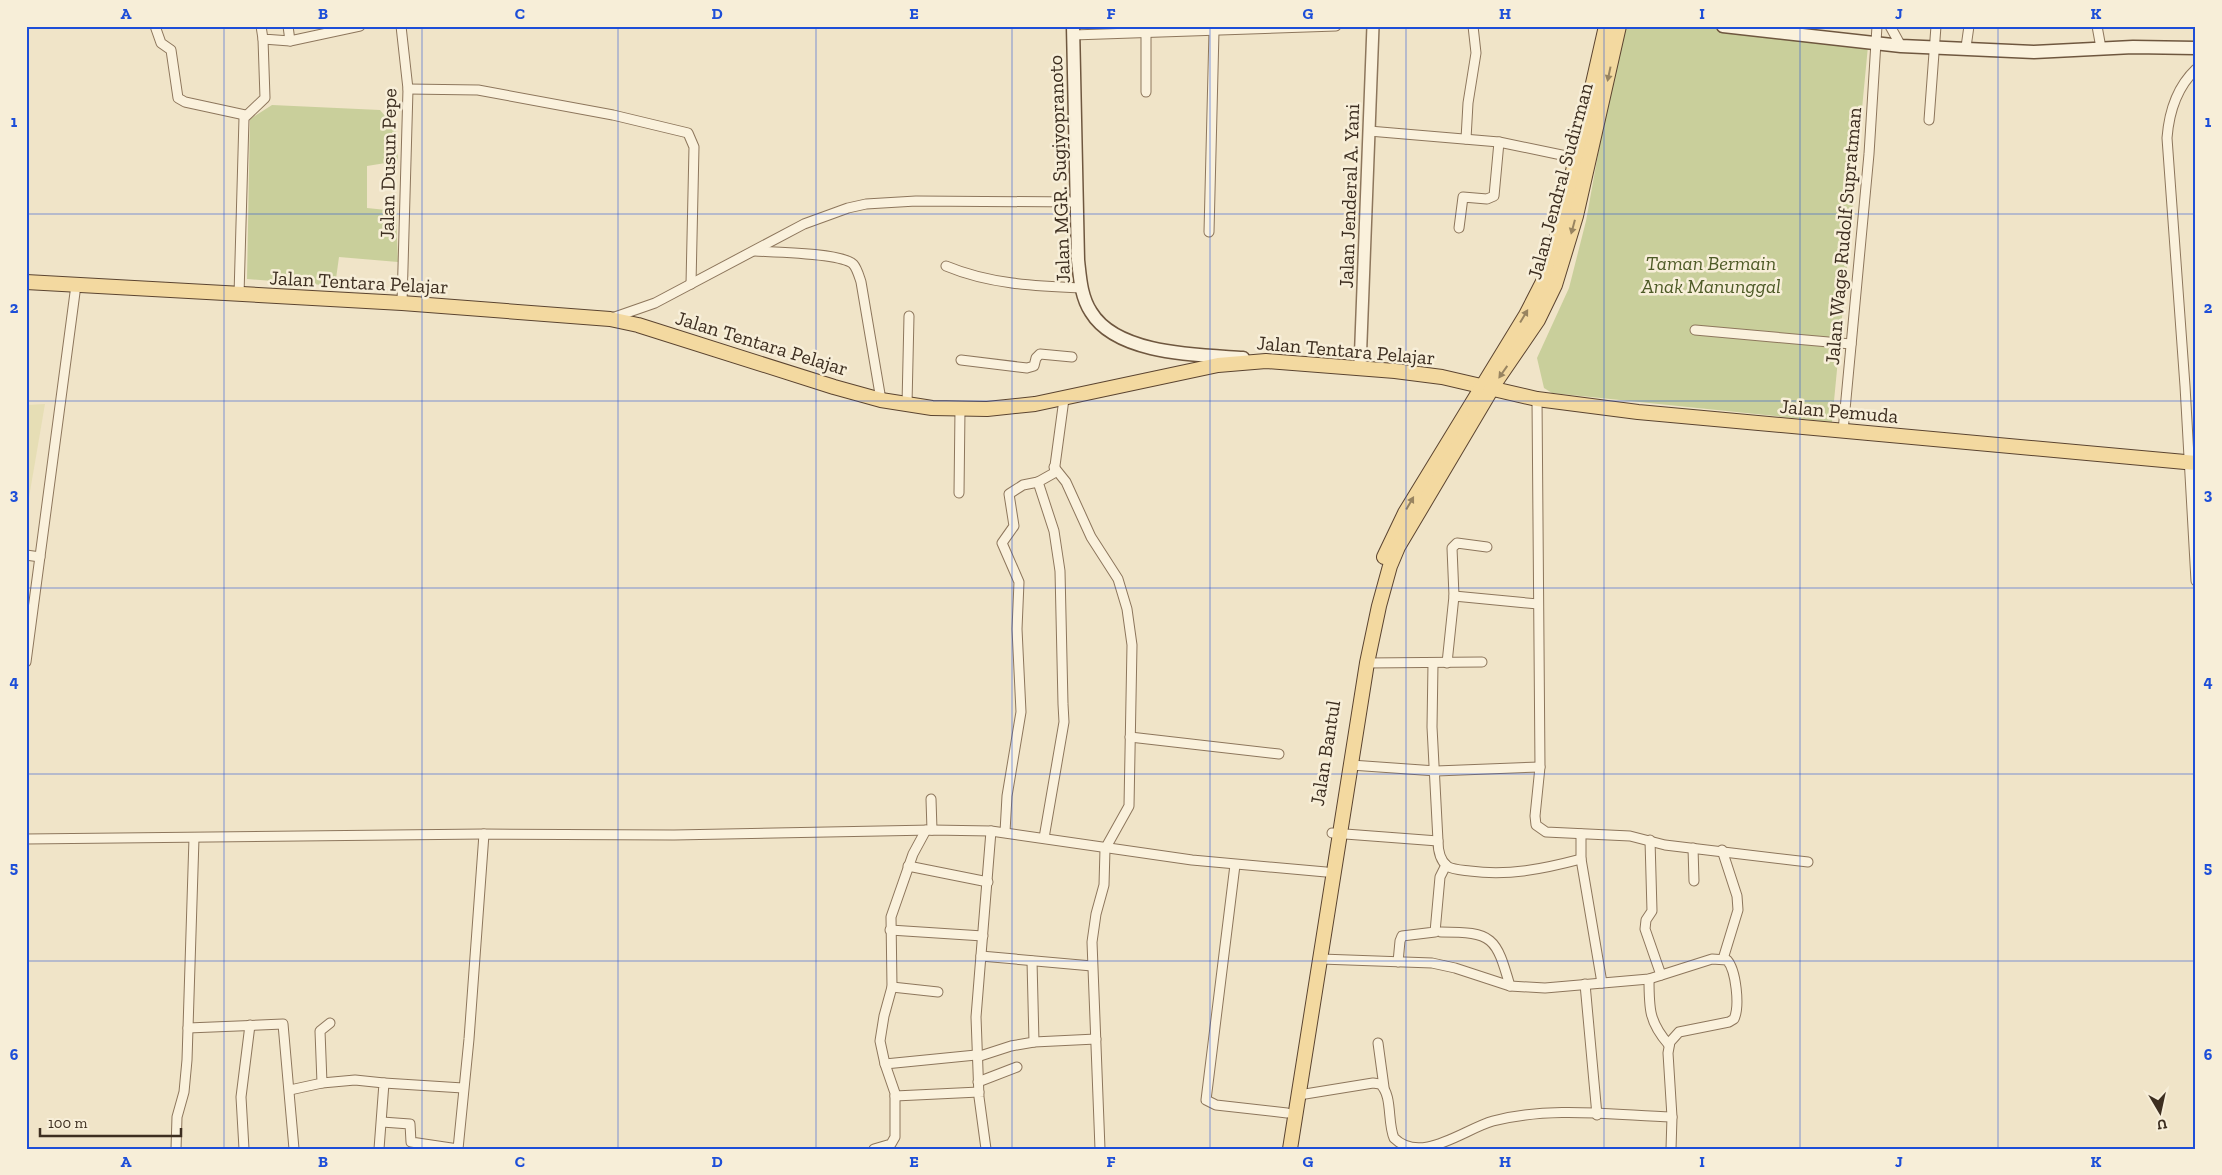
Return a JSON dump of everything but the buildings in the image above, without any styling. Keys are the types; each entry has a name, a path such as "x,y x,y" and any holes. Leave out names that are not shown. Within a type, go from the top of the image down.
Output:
{"main road":[{"name":"Jalan Jendral Sudirman","path":"1486,389 1547,274 1606,26"},
{"name":"Jalan Jendral Sudirman","path":"1486,389 1538,320 1555,285 1576,216 1619,26"},
{"path":"1723,26 1901,46 1966,47 2034,52 2101,48 2196,48"},
{"name":"Jalan MGR. Sugiyopranoto","path":"1073,30 1078,260 1081,288 1091,312 1101,323 1122,339 1144,347 1204,356 1286,362"},
{"name":"Jalan Tentara Pelajar","path":"26,282 402,303 610,319 638,325 881,400 960,410 1010,407 1064,399 1218,365 1250,361 1360,367 1442,378 1486,389"},
{"name":"Jalan Pemuda","path":"1486,389 1537,400 1638,412 2192,463"},
{"name":"Jalan Bantul","path":"1282,1149 1326,872 1351,765 1367,663 1379,606 1390,566 1398,547 1486,389"},
{"name":"Jalan Bantul","path":"1290,1149 1321,959 1336,834 1368,614 1380,566 1405,512 1486,389"}],"street":[{"path":"155,26 160,43 171,50 176,94 180,100 245,115 265,98 261,26"},
{"path":"288,26 290,41"},
{"path":"263,39 290,41 360,26"},
{"name":"Jalan Dusun Pepe","path":"401,26 408,89 402,303"},
{"path":"1073,30 1141,31 1195,29 1214,31 1336,26"},
{"name":"Jalan Jenderal A. Yani","path":"1360,367 1365,298 1373,26"},
{"path":"1466,138 1468,104 1476,53 1473,26"},
{"name":"Jalan Wage Rudolf Supratman","path":"1842,431 1870,154 1877,26"},
{"path":"1890,26 1901,46"},
{"path":"1929,120 1936,26"},
{"path":"1966,47 1969,26"},
{"path":"2097,26 2101,48"},
{"path":"1141,31 1146,92"},
{"path":"1209,232 1214,31"},
{"path":"2196,69 2176,95 2168,121 2167,138 2192,463 2196,581"},
{"path":"408,89 478,90 613,115 688,133 694,147 691,284"},
{"path":"239,295 245,115"},
{"path":"1369,131 1499,142 1576,158"},
{"path":"1459,228 1463,197 1491,199 1494,196 1499,142"},
{"path":"610,319 655,302 811,221 848,208 866,204 916,201 1077,202"},
{"path":"752,251 831,257 851,262 856,268 860,282 881,400"},
{"path":"946,266 981,279 996,282 1081,288"},
{"path":"26,662 76,285"},
{"path":"907,404 910,316"},
{"path":"1695,330 1851,344"},
{"path":"961,360 1027,368 1034,366 1036,358 1040,354 1072,357"},
{"path":"1006,832 1007,796 1022,712 1017,629 1019,582 1002,543 1014,526 1009,494 1023,485 1038,482 1051,476 1064,399"},
{"path":"1537,400 1540,767 1534,816 1537,827 1546,832 1630,836 1665,845 1722,850 1808,862"},
{"path":"959,493 960,410"},
{"path":"1054,467 1066,482 1088,530 1112,568 1124,594 1132,645 1129,700 1129,806 1106,849 1104,885 1093,928 1092,966 1100,1090 1100,1149"},
{"path":"1038,482 1054,531 1060,571 1064,704 1064,722 1044,838"},
{"path":"1448,663 1454,596 1454,545 1487,547"},
{"path":"26,555 40,557"},
{"path":"1454,596 1538,604"},
{"path":"1367,663 1433,664 1482,662"},
{"path":"1433,664 1432,727 1436,771 1438,850 1446,865"},
{"path":"1130,737 1279,754"},
{"path":"1351,765 1436,771 1540,767"},
{"path":"874,1149 894,1141 895,1096 880,1041 884,1016 892,987 890,930 892,917 908,866 918,842 929,830 931,799"},
{"path":"26,839 484,834 674,835 929,830 991,831 1106,849 1235,865 1326,872"},
{"path":"986,1149 976,1056 977,993 991,831"},
{"path":"382,1122 410,1124 411,1142 458,1149 484,834"},
{"path":"1336,834 1438,841"},
{"path":"1581,834 1581,859 1602,983"},
{"path":"176,1149 177,1117 186,1084 194,838"},
{"path":"1650,840 1652,911 1646,920 1645,929 1661,975"},
{"path":"1693,848 1694,881"},
{"path":"1722,850 1737,896 1738,910 1723,959"},
{"path":"1446,865 1480,872 1519,873 1581,859"},
{"path":"1235,865 1206,1100 1216,1105 1287,1113"},
{"path":"1398,962 1402,936 1435,932 1440,878 1446,865"},
{"path":"908,866 988,882"},
{"path":"890,930 983,936"},
{"path":"1441,932 1476,933 1491,941 1502,958 1510,986"},
{"path":"981,956 1092,966"},
{"path":"1321,959 1442,965 1510,986 1545,988 1649,978 1712,960 1723,959 1728,962 1734,972 1735,1017 1729,1022 1679,1032 1672,1038 1669,1045 1672,1117 1671,1149"},
{"path":"1032,961 1034,1042"},
{"path":"1649,978 1649,1002 1652,1022 1669,1045"},
{"path":"1585,984 1597,1115"},
{"path":"892,987 938,992"},
{"path":"322,1083 320,1031 330,1023"},
{"path":"188,1028 283,1024 294,1149"},
{"path":"244,1149 240,1096 250,1025"},
{"path":"885,1064 976,1056 1034,1042 1096,1039"},
{"path":"1378,1043 1392,1132 1397,1141 1410,1148 1445,1145 1482,1125 1508,1118 1545,1114 1672,1117"},
{"path":"978,1082 1017,1067"},
{"path":"290,1090 322,1083 355,1080 463,1088"},
{"path":"379,1149 384,1082"},
{"path":"1299,1095 1373,1083 1384,1087"},
{"path":"895,1096 979,1092"}],"shaded area":[{"path":"45,404 26,515 26,405"}],"green space":[{"name":"Taman Bermain Anak Manunggal","path":"1621,26 1718,26 1868,46 1832,422 1552,393 1544,388 1537,358 1569,288 1586,221"},
{"path":"272,105 380,110 396,129 398,161 367,166 367,208 396,211 398,262 339,257 335,286 247,279 250,119"}]}
